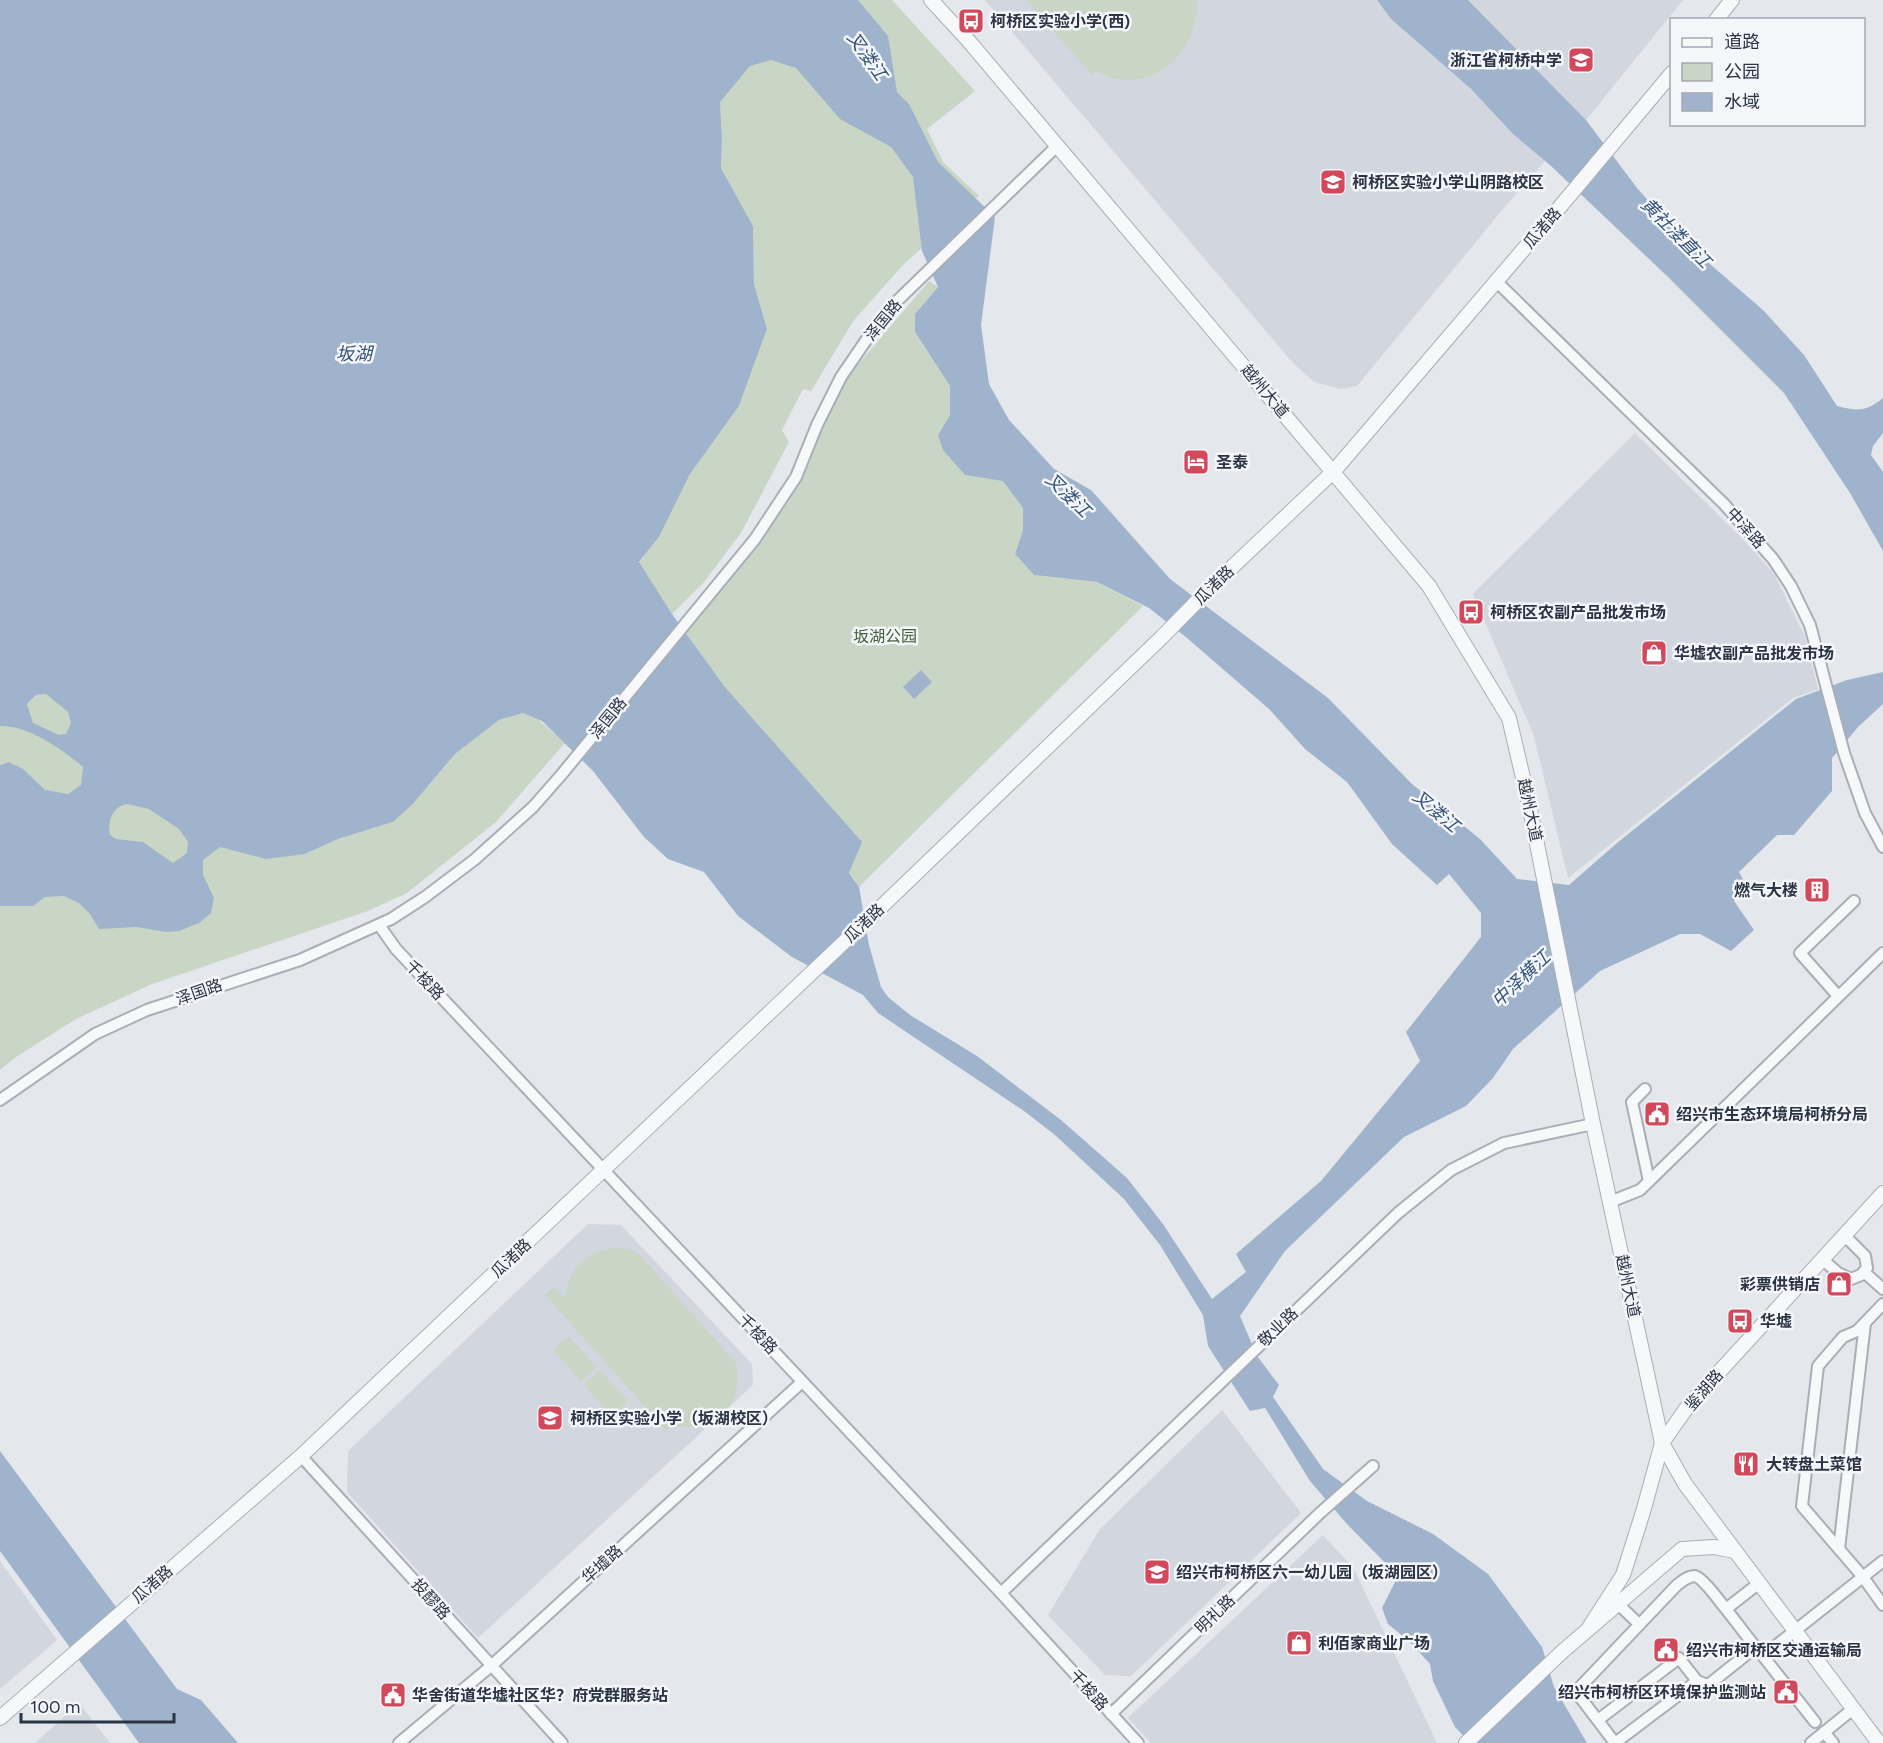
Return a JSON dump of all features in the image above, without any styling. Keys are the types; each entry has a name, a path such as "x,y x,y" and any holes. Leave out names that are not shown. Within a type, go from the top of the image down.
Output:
{"street":[{"name":"越州大道","path":"931,0 967,39 1429,586 1509,718 1528,799 1585,1074 1593,1124 1662,1443 1685,1484 1879,1743"},
{"path":"1718,18 1732,0"},
{"name":"瓜渚路","path":"0,1718 301,1456 879,909 1334,471 1670,74"},
{"name":"泽国路","path":"0,1100 94,1034 147,1010 300,960 379,925 425,897 474,860 533,807 755,539 796,477 817,425 841,377 897,301 1057,146"},
{"name":"中泽路","path":"1496,281 1724,504 1773,559 1791,586 1810,626 1844,753 1865,813 1883,847"},
{"path":"1838,996 1800,953 1854,901"},
{"name":"千梭路","path":"379,925 396,948 1001,1593 1138,1743"},
{"path":"1610,1202 1640,1190 1883,953"},
{"path":"1646,1089 1632,1102 1649,1181"},
{"name":"敬业路","path":"1001,1593 1398,1213 1451,1170 1504,1143 1593,1124"},
{"name":"鉴湖路","path":"1590,1626 1623,1575 1662,1443 1688,1406 1883,1193"},
{"path":"1822,1259 1838,1273 1851,1279 1864,1272 1867,1268 1864,1256 1844,1235"},
{"path":"1864,1272 1883,1289"},
{"path":"1883,1304 1857,1332 1843,1336 1818,1366 1802,1506 1863,1576 1883,1605"},
{"path":"1839,1549 1865,1323"},
{"name":"华墟路","path":"399,1743 491,1666 802,1382"},
{"name":"投醪路","path":"301,1456 562,1743"},
{"name":"明礼路","path":"1111,1714 1320,1513 1373,1466"},
{"path":"1466,1743 1590,1626 1682,1550 1714,1547 1735,1551"},
{"path":"1815,1722 1763,1656 1883,1561"},
{"path":"1598,1720 1679,1658 1697,1681 1707,1685 1752,1650 1753,1644 1748,1636 1701,1580 1694,1576 1686,1578 1677,1585 1578,1691 1598,1720 1614,1743 1697,1681"},
{"path":"1726,1609 1758,1584"},
{"path":"1618,1604 1640,1624"},
{"path":"1811,1743 1853,1708"},
{"path":"1824,1732 1833,1743"}],"shaded area":[{"name":"柯桥区实验小学山阴路校区","path":"985,0 1377,0 1391,19 1471,89 1513,134 1545,161 1357,386 1340,389 1314,382 1293,363"},
{"name":"浙江省柯桥中学","path":"1468,0 1683,0 1586,120"},
{"name":"华墟农副产品批发市场","path":"1635,433 1744,540 1774,574 1805,637 1818,689 1793,698 1568,878 1534,736 1473,594"},
{"name":"柯桥区实验小学（坂湖校区）","path":"588,1224 621,1225 752,1364 753,1385 478,1638 347,1492 348,1451"},
{"name":"绍兴市柯桥区六一幼儿园（坂湖园区）","path":"1222,1410 1301,1513 1131,1676 1105,1675 1048,1615 1100,1529"},
{"name":"利佰家商业广场","path":"1323,1535 1353,1567 1437,1743 1151,1743 1128,1718"},
{"path":"0,1561 57,1640 0,1689"},
{"path":"79,1703 110,1743 35,1743"}],"green space":[{"path":"749,0 892,0 975,91 927,129 943,162 979,196 903,265 854,320 811,391 803,389 782,430 789,442 741,533 704,582 672,614 639,563 659,537 690,474 739,406 767,329 754,284 753,226 721,168 720,102"},
{"path":"1026,0 1197,0 1195,20 1180,54 1167,67 1151,76 1134,80 1115,78 1096,71 1092,75"},
{"name":"坂湖公园","path":"929,281 938,287 915,314 915,332 950,386 950,415 938,435 1009,481 1023,508 1023,530 1015,554 1034,575 1097,582 1143,606 859,887 684,630 739,567 789,501 826,419 850,374"},
{"path":"46,694 305,854 338,839 393,822 412,805 455,754 499,720 523,713 538,719 565,743 496,822 407,893 368,911 152,984 76,1019 16,1057 0,1070 0,718 27,704 36,695"},
{"path":"614,1248 628,1249 640,1255 736,1363 738,1378 736,1392 731,1404 713,1421 701,1426 672,1425 667,1431 545,1295 554,1287 565,1298 574,1270 595,1253"},
{"path":"568,1336 597,1367 581,1381 553,1350"},
{"path":"600,1370 628,1401 612,1416 584,1385"}],"water":[{"name":"坂湖","path":"0,0 858,0 888,36 897,92 909,104 938,162 995,217 981,325 989,384 1009,420 1054,469 1091,490 1170,579 1328,698 1412,784 1480,839 1517,879 1569,885 1617,843 1796,699 1847,680 1883,672 1883,704 1858,727 1832,758 1832,791 1794,835 1777,835 1739,872 1748,888 1734,901 1754,930 1731,951 1700,934 1680,934 1600,971 1513,1049 1493,1078 1466,1106 1404,1137 1285,1251 1240,1316 1257,1356 1279,1385 1273,1397 1323,1469 1367,1501 1433,1534 1488,1574 1542,1647 1554,1687 1587,1743 1470,1743 1455,1727 1433,1681 1430,1664 1409,1641 1388,1624 1382,1608 1398,1576 1346,1523 1310,1481 1265,1408 1250,1411 1208,1346 1203,1315 1160,1245 1124,1199 1055,1135 1024,1111 878,1013 863,995 792,957 738,916 704,872 668,859 644,837 593,771 542,721 523,713 499,720 455,754 412,805 393,822 338,839 305,854 266,859 220,847 203,860 203,875 214,898 211,913 199,923 179,931 166,932 137,927 99,929 90,914 79,903 64,896 45,897 33,906 0,906 0,765 9,762 23,769 45,790 68,794 81,785 83,767 44,739 22,729 0,726","holes":["771,60 796,68 840,119 891,147 913,177 922,251 938,287 915,314 915,332 950,386 950,415 938,435 943,450 965,475 1003,481 1023,508 1023,530 1015,554 1034,575 1097,582 1149,608 1269,709 1305,749 1347,782 1392,844 1437,885 1449,874 1481,913 1481,937 1406,1032 1420,1061 1321,1181 1236,1254 1246,1272 1212,1299 1163,1224 1127,1178 1061,1120 977,1056 910,1015 888,997 881,987 869,945 859,887 849,873 862,842 724,686 672,614 639,562 659,537 690,474 739,406 767,329 754,284 753,226 721,168 720,102 750,66","46,694 68,712 71,723 66,734 59,735 33,723 27,704 36,695","122,805 149,809 179,829 188,842 187,853 173,863 143,842 116,839 110,835 109,825 112,815"]},
{"name":"黄社溇直江","path":"1377,0 1468,0 1586,120 1637,188 1689,246 1763,310 1804,355 1837,406 1862,409 1872,406 1883,398 1883,433 1873,446 1871,455 1883,472 1883,551 1850,493 1784,393 1667,276 1551,166 1513,134 1471,89 1391,19"},
{"path":"921,670 932,682 914,699 903,687"},
{"path":"0,1451 177,1689 201,1700 238,1743 139,1743 0,1551"}],"place":[{"name":"柯桥区实验小学(西)","path":"971,21"},
{"name":"浙江省柯桥中学","path":"1581,60"},
{"name":"柯桥区实验小学山阴路校区","path":"1333,182"},
{"name":"圣泰","path":"1196,462"},
{"name":"柯桥区农副产品批发市场","path":"1471,612"},
{"name":"华墟农副产品批发市场","path":"1654,653"},
{"name":"燃气大楼","path":"1817,890"},
{"name":"绍兴市生态环境局柯桥分局","path":"1657,1114"},
{"name":"彩票供销店","path":"1839,1284"},
{"name":"华墟","path":"1740,1321"},
{"name":"柯桥区实验小学（坂湖校区）","path":"550,1418"},
{"name":"大转盘土菜馆","path":"1746,1464"},
{"name":"绍兴市柯桥区六一幼儿园（坂湖园区）","path":"1157,1572"},
{"name":"利佰家商业广场","path":"1299,1643"},
{"name":"绍兴市柯桥区交通运输局","path":"1666,1650"},
{"name":"绍兴市柯桥区环境保护监测站","path":"1786,1692"},
{"name":"华舍街道华墟社区华？府党群服务站","path":"393,1695"}],"water label":[{"name":"叉溇江","path":"867,56"},
{"name":"叉溇江","path":"1068,495"},
{"name":"叉溇江","path":"1436,811"},
{"name":"中泽横江","path":"1521,979"}]}
